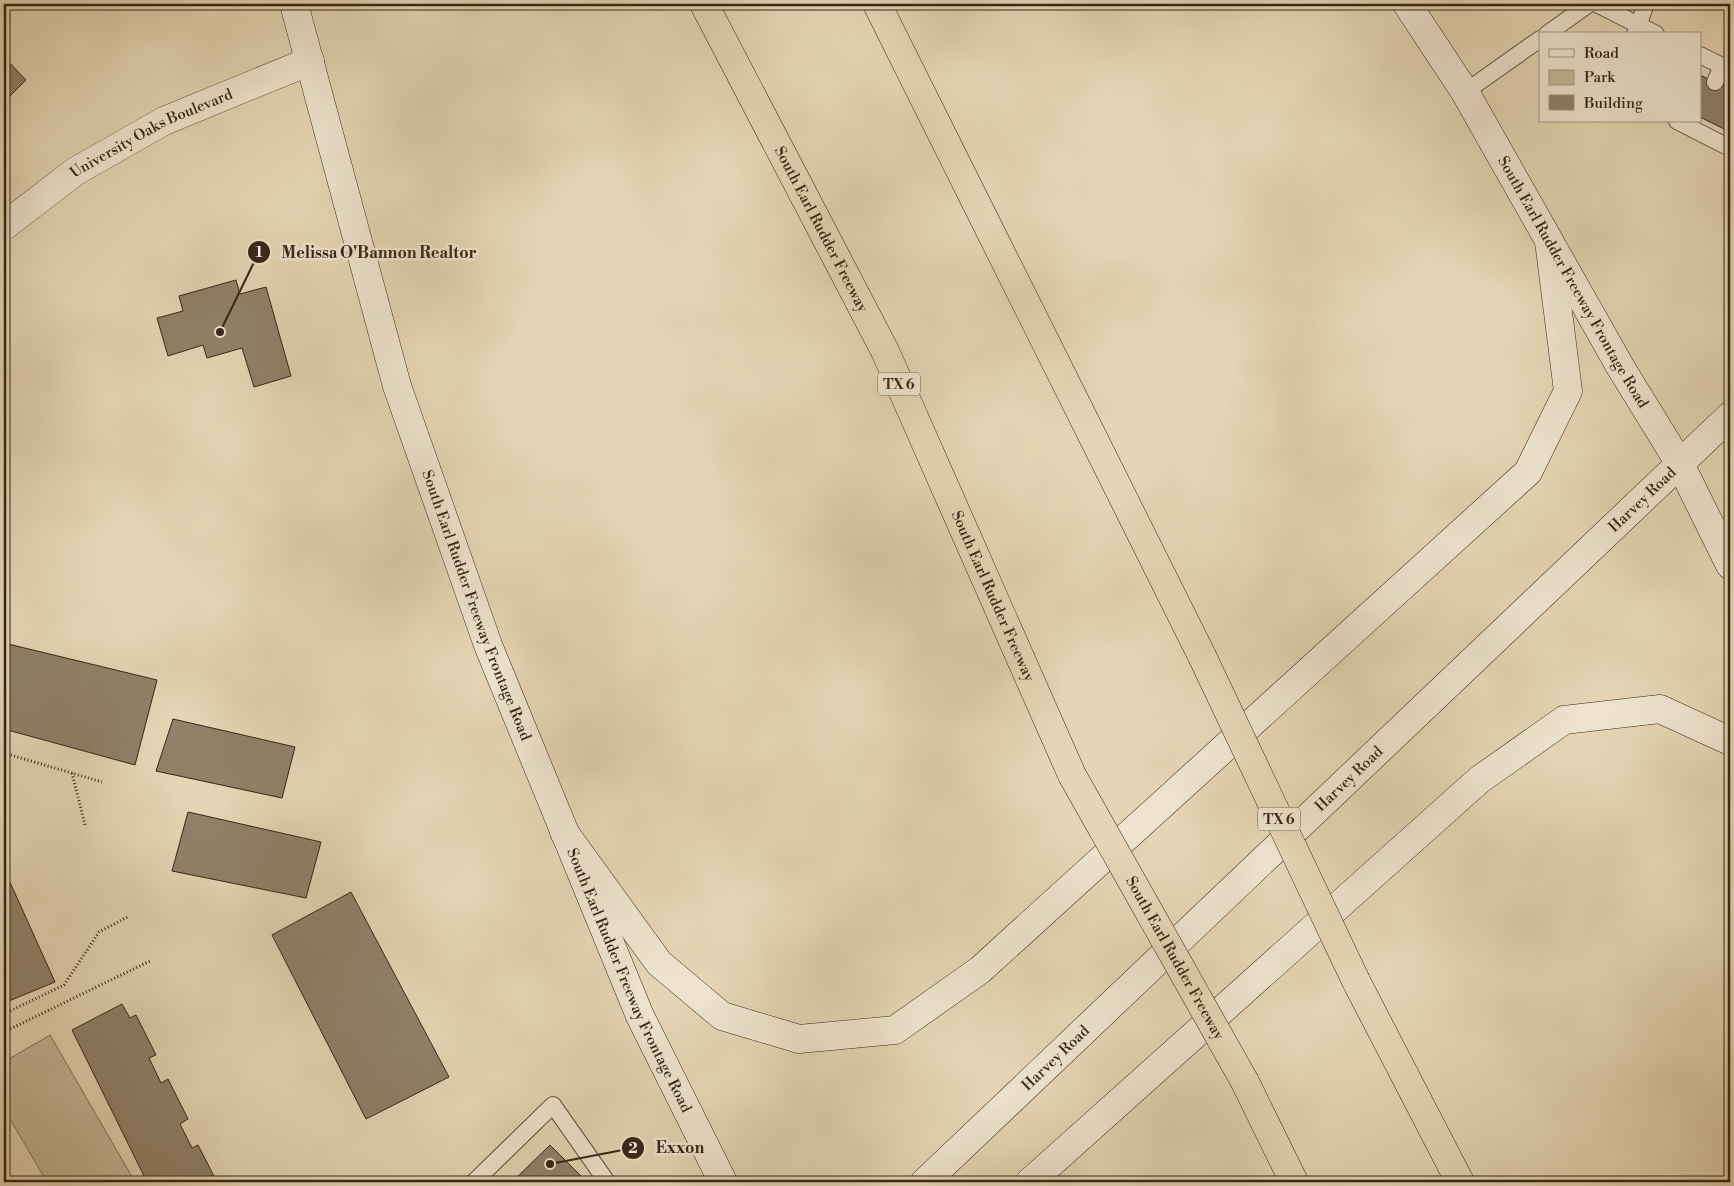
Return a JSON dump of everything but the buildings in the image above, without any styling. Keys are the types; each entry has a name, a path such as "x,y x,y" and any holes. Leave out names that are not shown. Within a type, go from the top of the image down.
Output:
{"highway":[{"name":"South Earl Rudder Freeway","path":"704,4 885,351 1072,775 1245,1082 1294,1182"},
{"name":"TX 6","path":"877,4 1202,656 1356,981 1460,1182"}],"main road":[{"name":"South Earl Rudder Freeway Frontage Road","path":"294,4 397,386 488,645 640,1016 723,1182"},
{"name":"South Earl Rudder Freeway Frontage Road","path":"1406,4 1465,92 1621,368 1680,464 1730,565"},
{"name":"University Oaks Boulevard","path":"4,226 76,171 164,121 310,61"},
{"path":"564,832 659,963 722,1016 799,1040 895,1030 980,970 1528,472 1568,391 1549,241"},
{"name":"Harvey Road","path":"924,1182 1730,416"},
{"path":"1030,1182 1479,780 1564,720 1660,709 1730,741"}],"lane":[{"path":"1550,32 1589,4"},
{"path":"1597,4 1637,30 1646,4"},
{"path":"1465,92 1537,46"},
{"path":"1702,56 1726,68 1715,82"},
{"path":"1682,122 1695,125 1730,148"},
{"path":"474,1182 553,1104 607,1182"}],"path":[{"path":"4,753 102,782"},
{"path":"72,773 85,825"},
{"path":"4,1014 64,985 99,932 129,916"},
{"path":"4,1032 150,961"}],"green space":[{"path":"50,1035 135,1182 47,1182 4,1109 4,1062"}],"place":[{"name":"Melissa O'Bannon Realtor","path":"220,332"},
{"name":"Exxon","path":"550,1164"}]}
